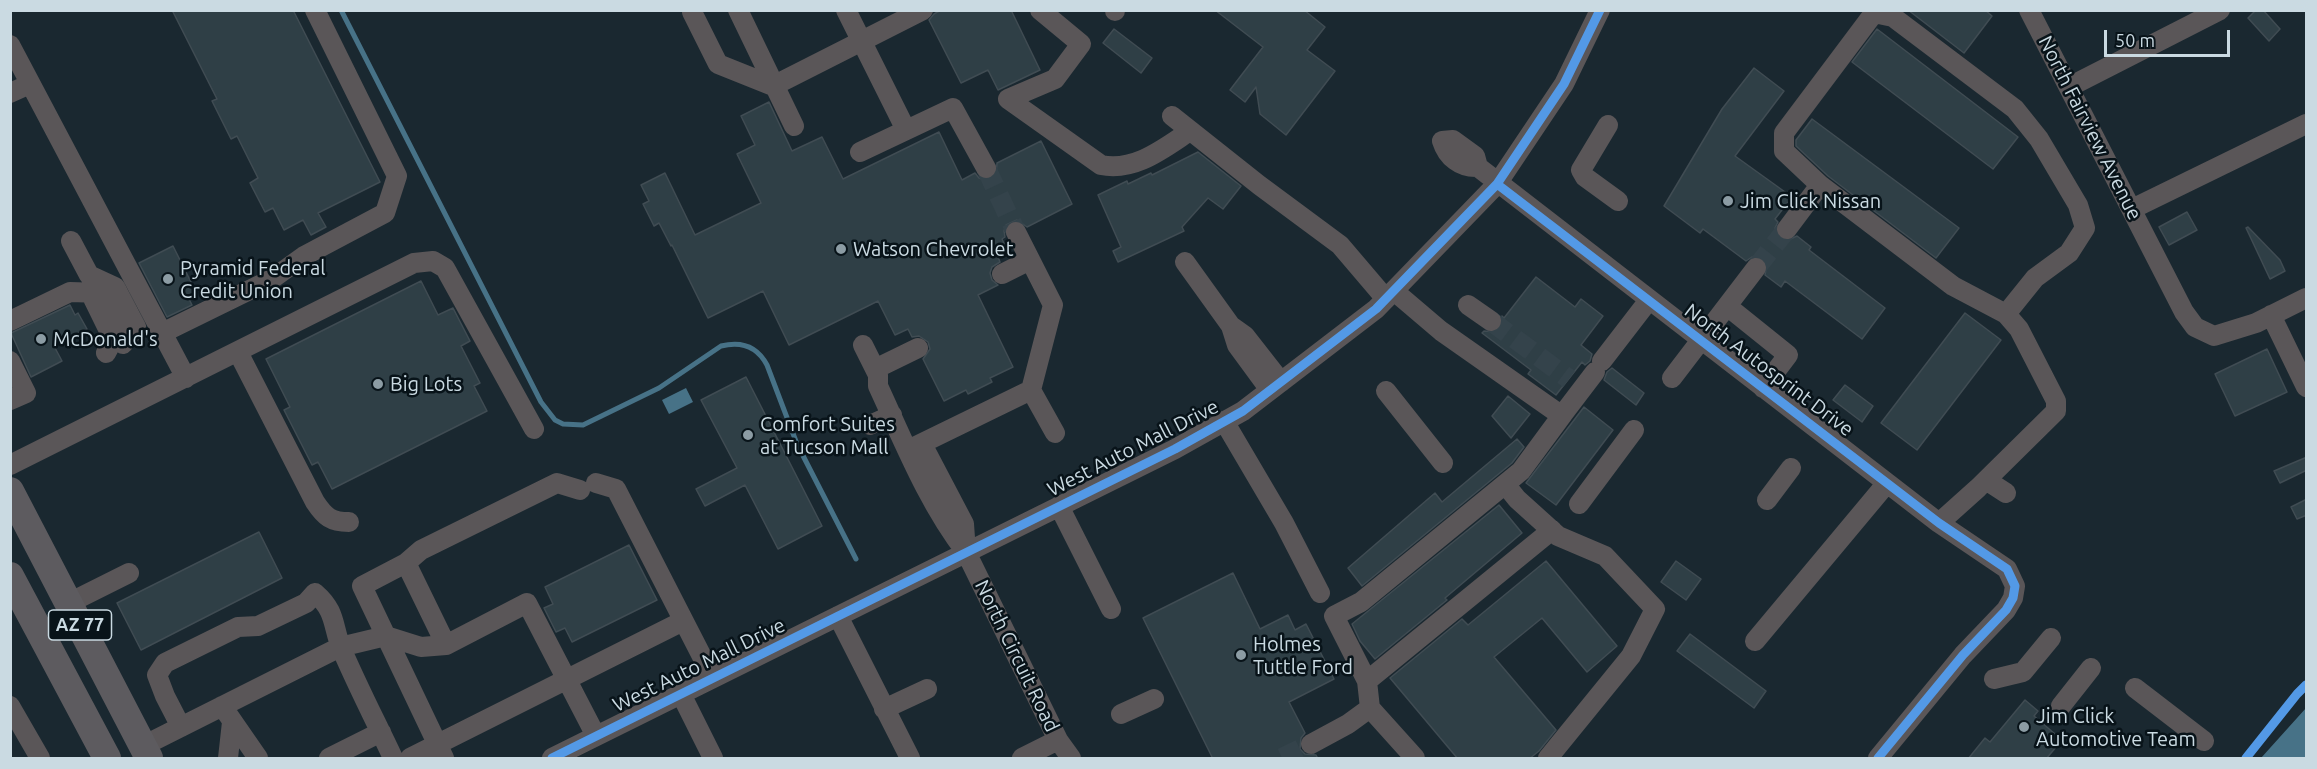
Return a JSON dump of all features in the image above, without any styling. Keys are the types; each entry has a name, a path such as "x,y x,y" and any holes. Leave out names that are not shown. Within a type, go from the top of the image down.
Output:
{"highway":[{"name":"AZ 77","path":"10,491 146,752"},
{"name":"AZ 77","path":"10,576 106,759"}],"street":[{"path":"162,333 272,279 304,256 385,213 397,176 315,10"},
{"path":"738,10 794,126"},
{"path":"846,10 906,130"},
{"path":"692,12 718,64 773,86 923,10"},
{"path":"1040,10 1081,44 1055,79 1008,99 1101,165 1111,167 1133,164 1190,131"},
{"name":"West Auto Mall Drive","path":"552,759 1174,449 1243,411 1376,309 1497,184 1564,84 1600,10"},
{"name":"North Fairview Avenue","path":"2029,10 2184,312 2195,327 2203,333 2214,336 2256,323 2307,298"},
{"path":"2069,87 2220,10"},
{"path":"1939,523 2056,411 2056,400 2019,329 2006,314 1953,286 1820,185 1784,152 1784,133 1876,12 1893,17 2015,109 2039,139 2078,205 2085,228 2081,235 2068,253 2035,278 2006,314"},
{"path":"10,45 186,378"},
{"path":"10,93 30,84"},
{"path":"860,152 952,108 986,168"},
{"path":"1172,116 1259,186 1340,245 1390,295 1559,413"},
{"path":"1608,124 1581,170 1585,177 1618,201"},
{"path":"2132,209 2307,124"},
{"name":"North Autosprint Drive","path":"1478,167 1497,184 1939,523 2007,570 2015,586 2013,598 2006,610 1963,655 1878,759"},
{"path":"1787,229 1820,185"},
{"path":"1016,232 1053,305 1031,390 1055,433"},
{"path":"10,321 70,292 102,292 117,311 117,332 114,345 136,327 115,287 89,275 71,242"},
{"path":"1002,274 1030,260"},
{"path":"10,465 414,263 433,261 446,268 534,429"},
{"path":"1185,262 1231,326 1237,345 1275,386"},
{"path":"1672,378 1756,268"},
{"path":"1415,759 1370,708 1368,681 1334,616 1361,602 1521,471 1576,384 1598,367 1649,300"},
{"path":"1732,300 1788,355 1763,388"},
{"path":"1468,305 1491,321"},
{"path":"2271,315 2307,387"},
{"path":"863,345 880,378 892,415 943,483"},
{"path":"880,378 918,348"},
{"path":"238,352 315,502 325,517 335,522 349,522"},
{"path":"10,361 18,397"},
{"path":"915,447 1031,390"},
{"path":"1386,391 1443,463"},
{"path":"870,425 892,415"},
{"path":"1224,421 1284,522 1320,593"},
{"path":"1579,504 1634,430"},
{"path":"947,433 939,443 937,465 943,483 964,524 966,552"},
{"path":"915,447 951,533 966,552"},
{"path":"1767,500 1791,468"},
{"path":"1986,480 2006,493"},
{"path":"441,752 362,586 406,563 421,550 557,483 616,489 713,678"},
{"path":"1505,483 1517,499 1558,536 1605,556 1655,609 1631,656 1548,759"},
{"path":"1755,641 1887,483"},
{"path":"1059,506 1112,609"},
{"path":"1368,681 1552,530"},
{"name":"North Circuit Road","path":"966,552 1058,740 1071,759"},
{"path":"406,563 446,645"},
{"path":"69,603 129,573"},
{"path":"181,727 157,675 165,663 238,627 258,626 306,603 315,593 326,603 334,621 340,647 393,759"},
{"path":"146,752 181,727 227,714 340,647 386,636 421,647 446,645 527,603 596,736"},
{"path":"838,616 910,759"},
{"path":"410,759 441,752 567,679 683,621"},
{"path":"1994,679 2023,672 2051,638"},
{"path":"2061,706 2091,668"},
{"path":"2136,688 2204,741"},
{"path":"884,709 927,689"},
{"path":"681,694 713,759"},
{"path":"1121,714 1154,699"},
{"path":"10,706 40,759"},
{"path":"1311,744 1348,724 1370,708"},
{"path":"227,714 228,759"},
{"path":"227,714 258,759"},
{"path":"329,759 381,732"},
{"path":"1022,759 1058,740"}],"water":[{"path":"686,388 693,402 669,414 662,400"},
{"path":"2306,708 2306,758 2261,758"}],"building":[{"path":"172,10 293,10 380,182 318,213 326,227 311,235 303,220 284,230 273,208 265,212 250,183 258,178 237,136 231,139 212,101 217,99"},
{"path":"941,10 1011,10 1040,70 998,90 988,70 961,83 929,20"},
{"path":"1215,10 1304,10 1325,27 1307,50 1335,71 1286,135 1260,114 1256,87 1245,102 1230,90 1263,47"},
{"path":"1908,10 1985,10 1992,16 1964,53"},
{"path":"2256,10 2263,10 2280,29 2269,41 2248,18"},
{"path":"1114,29 1152,58 1141,73 1103,43"},
{"path":"1877,29 2018,137 1993,169 1852,62"},
{"name":"Jim Click Nissan","path":"1754,68 1784,91 1735,156 1792,197 1775,219 1778,222 1775,228 1779,238 1786,241 1797,236 1811,247 1809,250 1885,308 1862,339 1785,281 1781,287 1765,275 1767,264 1763,258 1752,257 1746,261 1703,229 1700,233 1664,206 1722,109"},
{"name":"Watson Chevrolet","path":"769,102 792,151 822,137 843,179 939,132 962,180 975,173 979,178 986,180 996,174 997,163 1041,141 1072,204 1027,227 1017,220 1006,225 1005,237 1002,239 1008,252 998,257 1000,262 992,267 990,273 992,280 998,285 978,295 1013,367 990,378 992,382 968,394 966,390 944,401 923,359 930,349 928,342 919,336 912,337 908,329 895,335 878,301 789,345 763,291 708,318 672,245 659,223 654,226 643,204 649,201 641,185 665,173 695,235 761,203 737,154 755,145 741,116"},
{"path":"1812,119 1959,228 1936,258 1828,176 1796,146 1796,140"},
{"path":"1198,152 1241,186 1223,209 1208,198 1182,227 1184,231 1118,262 1113,251 1121,247 1098,195 1127,181 1128,184 1151,173 1152,175"},
{"path":"2187,212 2197,230 2169,245 2159,227"},
{"path":"2248,227 2280,260 2285,271 2270,279 2246,228"},
{"name":"Pyramid Federal Credit Union","path":"173,246 197,294 189,299 192,305 167,317 139,263"},
{"path":"1536,277 1575,307 1581,299 1603,316 1581,345 1592,354 1590,361 1585,365 1582,362 1556,395 1528,374 1531,370 1482,333 1484,331 1496,332 1500,328 1503,323 1502,316 1504,318"},
{"name":"Big Lots","path":"421,281 438,315 453,308 470,341 461,346 480,383 474,386 487,411 332,489 318,462 312,465 284,410 290,407 266,359"},
{"name":"McDonald's","path":"70,305 75,315 78,313 87,329 54,346 62,361 31,377 11,333"},
{"path":"1965,313 2001,340 1917,450 1881,423"},
{"path":"2267,349 2287,392 2235,416 2215,374"},
{"path":"1612,368 1644,393 1636,405 1604,380 1607,372"},
{"name":"Comfort Suites at Tucson Mall","path":"746,377 822,526 778,549 745,485 705,506 696,489 737,468 701,400"},
{"path":"1845,385 1873,406 1862,422 1833,400"},
{"path":"1508,396 1530,414 1511,438 1492,416"},
{"path":"1584,407 1613,430 1556,505 1526,483"},
{"path":"1517,439 1524,447 1512,463 1362,586 1348,568 1435,493 1442,502"},
{"path":"2307,457 2307,470 2280,483 2274,471"},
{"path":"2307,499 2307,515 2297,519 2291,507"},
{"path":"1499,505 1522,533 1445,598 1447,600 1375,659 1360,641 1352,624"},
{"path":"259,532 282,578 141,650 117,603"},
{"path":"629,545 657,600 572,642 565,628 556,632 544,608 553,604 545,587"},
{"path":"1546,561 1617,646 1587,672 1542,618 1494,657 1556,730 1539,751 1529,759 1458,759 1390,678 1462,619 1468,625"},
{"path":"1676,561 1701,579 1686,600 1661,582"},
{"name":"Holmes Tuttle Ford","path":"1233,573 1260,629 1288,615 1295,630 1306,624 1334,679 1289,702 1305,733 1301,738 1300,749 1305,754 1316,755 1318,759 1213,759 1143,618"},
{"path":"1690,634 1766,691 1754,708 1677,651"},
{"name":"Jim Click Automotive Team","path":"2025,700 2038,711 2034,716 2062,740 2046,759 1968,759 1985,738 1990,742"}],"waterway":[{"path":"341,10 541,402 555,420 563,424 583,425 659,388 721,346 735,344 748,346 758,353 767,365 797,444 856,559"}],"tunnel":[{"path":"986,168 1016,232"},
{"path":"1756,268 1787,229"},
{"path":"1491,321 1569,379"},
{"path":"1282,758 1311,744"}],"cycle path":[{"path":"552,758 1175,449 1243,411 1376,309 1497,184 1564,84 1600,10"},
{"path":"1497,184 1939,523 2007,569 2015,586 2013,598 2006,610 1963,655 1878,758"},
{"path":"2246,758 2306,685"}],"place":[{"name":"Jim Click Nissan","path":"1728,201"},
{"name":"Watson Chevrolet","path":"841,249"},
{"name":"Pyramid Federal Credit Union","path":"168,279"},
{"name":"McDonald's","path":"41,339"},
{"name":"Big Lots","path":"378,384"},
{"name":"Comfort Suites at Tucson Mall","path":"748,435"},
{"name":"Holmes Tuttle Ford","path":"1241,655"},
{"name":"Jim Click Automotive Team","path":"2024,727"}]}
